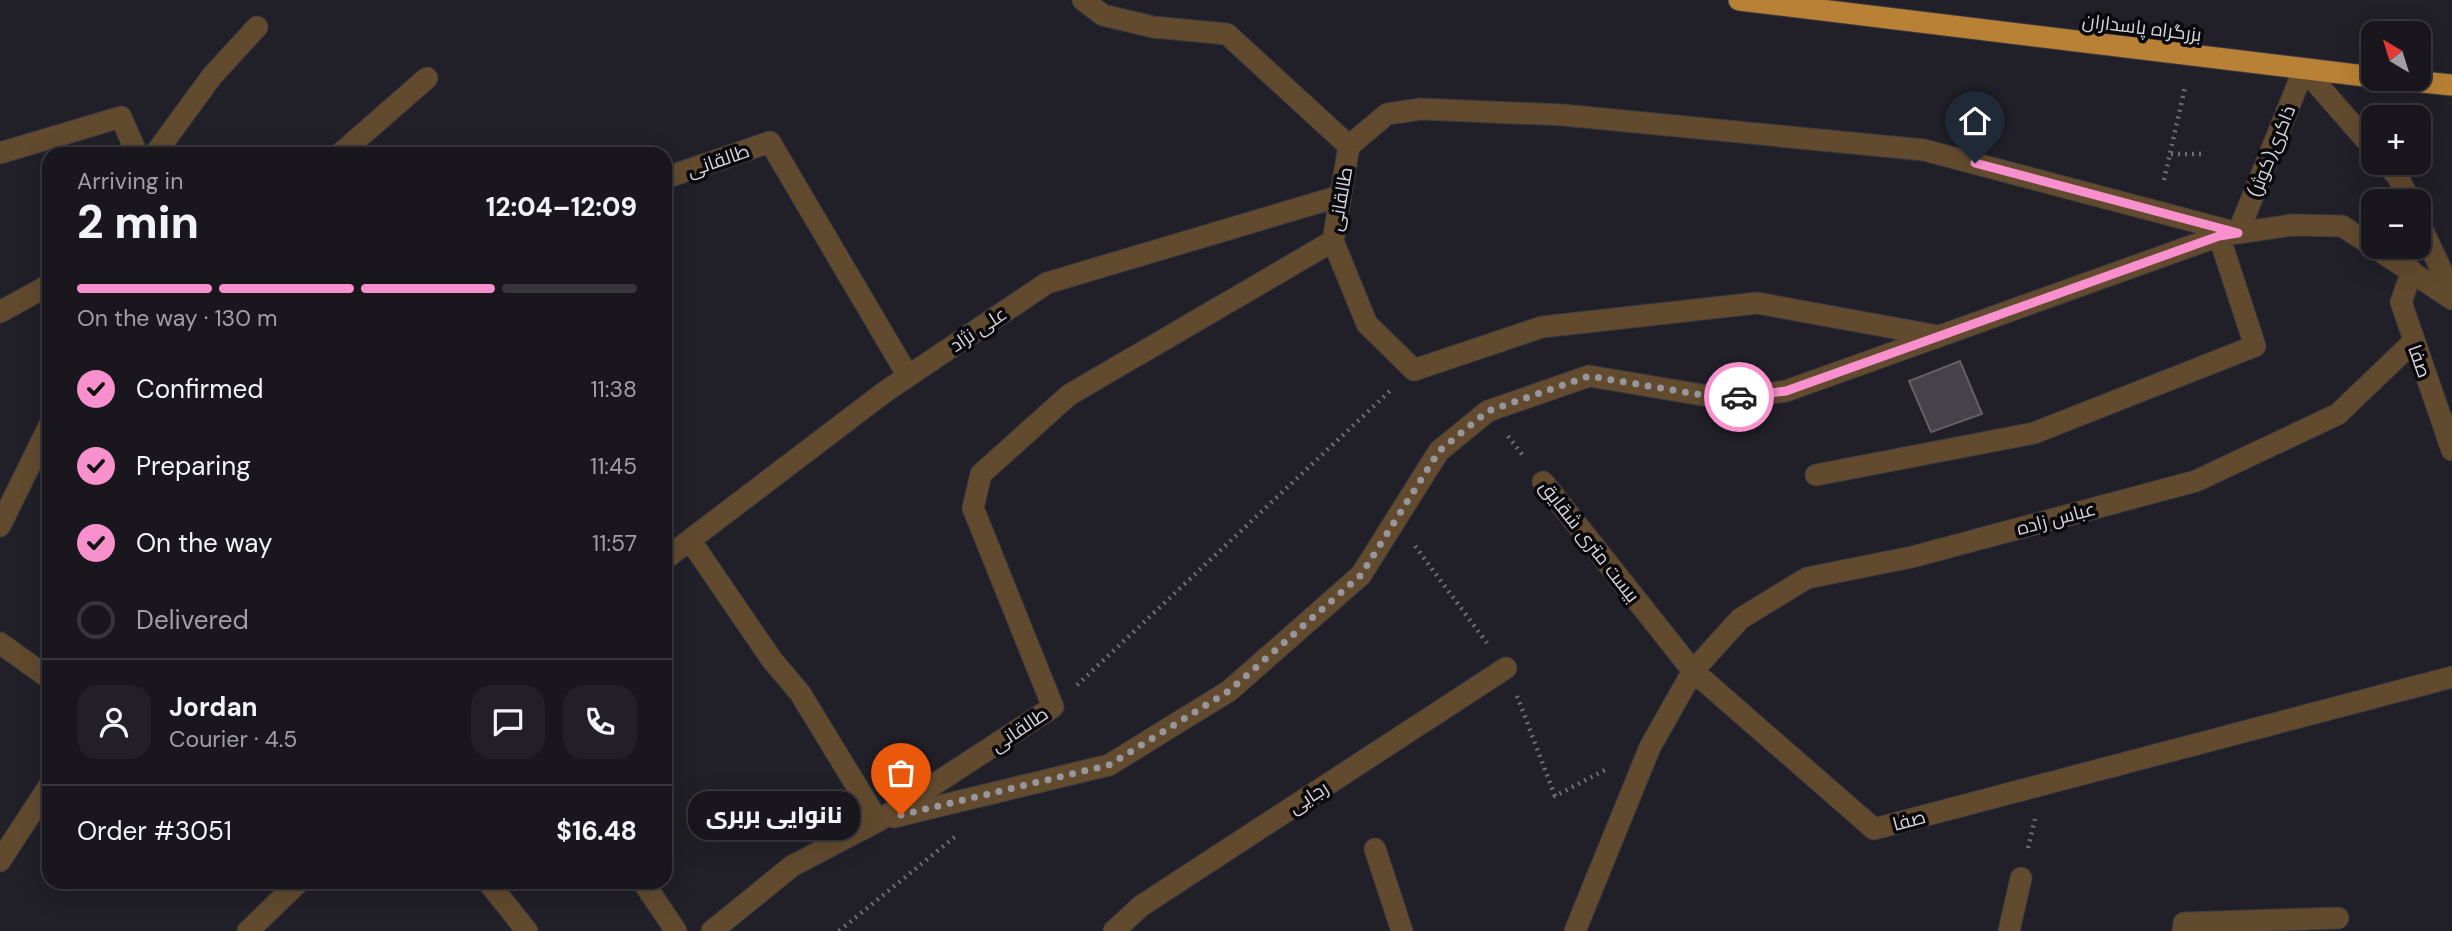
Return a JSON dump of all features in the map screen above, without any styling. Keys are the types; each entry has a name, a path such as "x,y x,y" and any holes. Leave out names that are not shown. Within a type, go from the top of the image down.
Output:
{"highway":[{"name":"بزرگراه پاسداران","path":"1739,0 2361,76"},
{"path":"2431,83 2452,85"}],"street":[{"path":"1083,0 1103,15 1153,27 1227,34 1349,146"},
{"path":"161,147 212,76 257,27"},
{"path":"2304,69 2361,134"},
{"name":"ذاکری(کوثر)","path":"2228,234 2304,69"},
{"path":"348,147 426,78"},
{"name":"طالقانی","path":"878,821 1053,707 973,508 981,474 1069,395 1333,241 1349,146 1387,114 1421,109 1563,115 1924,150 2228,234"},
{"path":"0,153 121,117 134,147"},
{"name":"طالقانی","path":"672,176 770,142 908,376"},
{"name":"علی نژاد","path":"672,554 908,376 1047,283 1340,195"},
{"path":"712,931 792,866 878,821 1109,765 1229,691 1361,575 1439,451 1488,411 1589,376 1726,399 1786,391 2228,234 2292,225 2342,226 2361,238"},
{"path":"1816,475 2034,433 2255,346 2228,234"},
{"path":"1333,241 1367,324 1414,370 1542,327 1757,303 1940,336"},
{"path":"2431,248 2452,293"},
{"path":"2394,259 2452,299"},
{"name":"صفا","path":"2412,271 2401,302 2452,450"},
{"path":"0,312 42,289"},
{"name":"عباس زاده","path":"1693,671 1740,619 1807,578 1912,556 2196,481 2338,414 2413,342"},
{"path":"0,526 42,440"},
{"name":"بیست متری شقایق","path":"1543,482 1693,671"},
{"path":"690,540 772,660 800,693 878,821"},
{"path":"0,643 42,673"},
{"name":"رجایی","path":"1114,931 1141,906 1506,668"},
{"path":"1575,931 1650,747 1693,671"},
{"name":"صفا","path":"1693,671 1874,828 2452,677"},
{"path":"0,861 42,797"},
{"path":"1375,849 1402,931"},
{"path":"2009,931 2021,878"},
{"path":"248,931 292,889"},
{"path":"494,889 527,931"},
{"path":"648,889 676,931"},
{"path":"2183,931 2184,923 2338,918"}],"path":[{"path":"2155,212 2171,154 2192,56"},
{"path":"2171,154 2205,154"},
{"path":"1053,707 1414,370"},
{"name":"بیست متری شقایق","path":"1488,411 1543,482"},
{"path":"2021,878 2043,785"},
{"path":"839,931 963,830"}],"building":[{"path":"1960,361 1982,414 1931,432 1909,381"}],"way so far":[{"path":"901,815 1109,765 1229,691 1361,575 1439,451 1488,411 1589,376 1726,399 1739,397"}],"place":[{"name":"نانوایی بربری","path":"901,815"}],"route":[{"path":"1739,397 1786,391 2219,236 2238,233 1975,163"}]}
